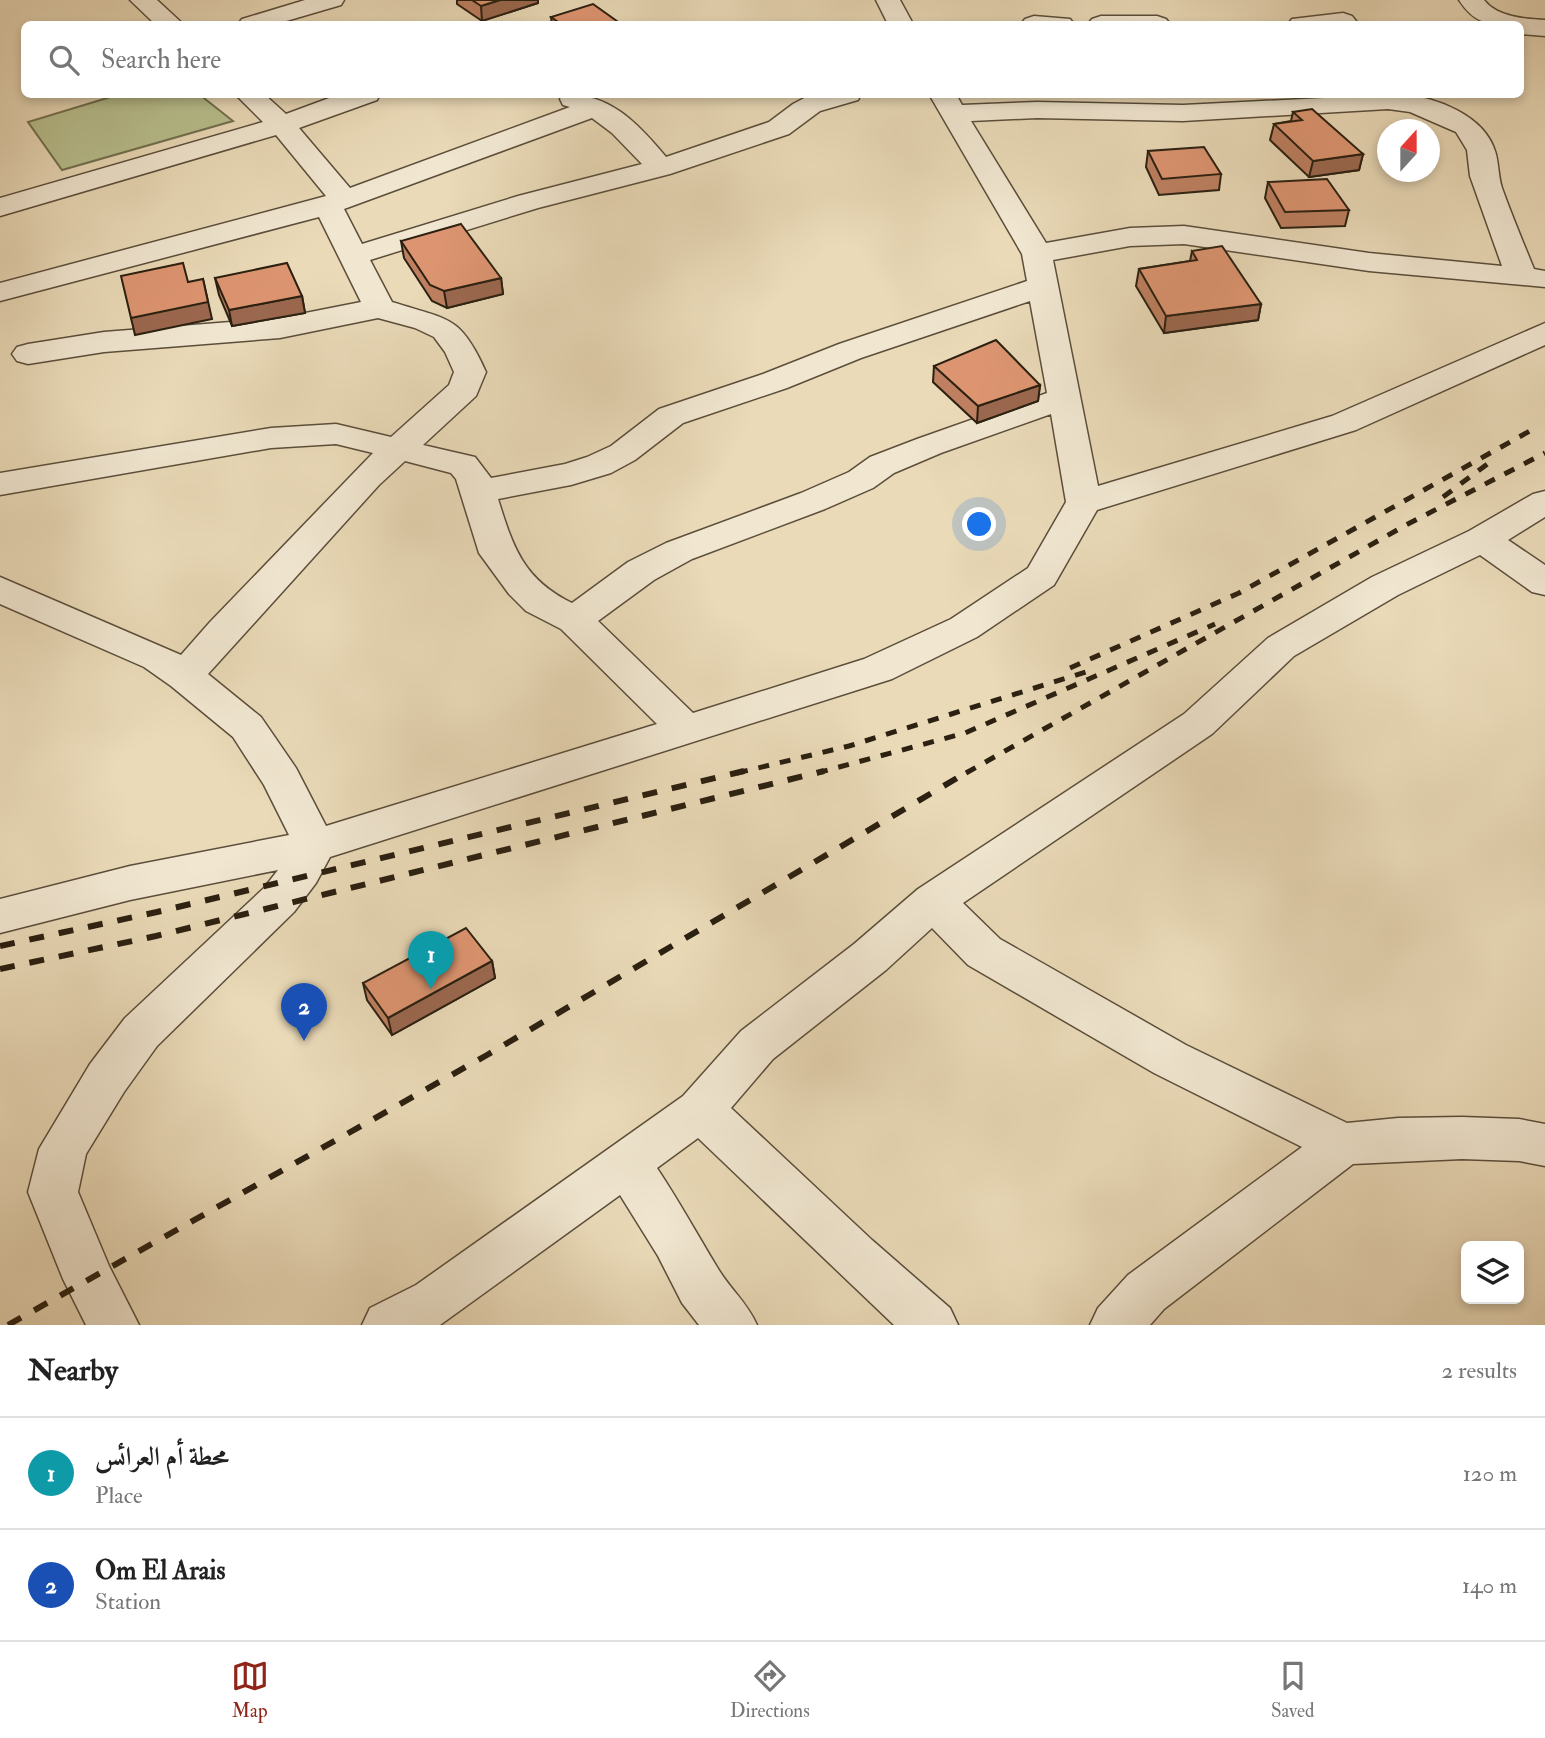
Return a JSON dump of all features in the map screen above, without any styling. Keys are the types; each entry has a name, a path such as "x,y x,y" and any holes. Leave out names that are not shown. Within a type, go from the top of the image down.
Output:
{"street":[{"path":"142,0 166,21"},
{"path":"261,21 332,0"},
{"path":"887,0 899,21"},
{"path":"1471,0 1480,12 1503,21"},
{"path":"1524,26 1545,28"},
{"path":"252,98 282,125 336,203 360,276 380,309"},
{"path":"0,207 282,125 356,98"},
{"path":"570,98 596,107 625,129 660,168"},
{"path":"353,256 528,202 660,168 779,128 794,115 818,101 831,98"},
{"path":"947,104 1037,110 1183,113 1388,101 1416,104 1466,127 1481,150 1484,176 1495,210 1533,278"},
{"path":"0,916 130,883 315,846 878,669 964,628 1041,576 1084,502 1037,254 947,104"},
{"path":"0,292 336,203 596,107"},
{"path":"1037,254 1130,237 1184,235 1369,262 1533,278"},
{"path":"476,492 570,474 599,465 623,453 671,416 723,400 850,351 1043,286"},
{"path":"27,354 104,342 279,328 380,309 437,323 448,330 460,347 470,372 464,389 367,477 278,569 186,676"},
{"path":"1084,502 1343,423 1545,333"},
{"path":"574,620 641,571 679,551 813,501 929,446 1064,398"},
{"path":"0,484 271,438 336,434 463,465 473,477 497,552 522,585 539,601 574,620 687,730"},
{"path":"388,1325 435,1302 700,1110 757,1045 870,957 933,901 1198,724 1281,647 1385,586 1482,539 1545,502"},
{"path":"1482,539 1545,583"},
{"path":"0,589 158,658 186,676 247,727 282,779 315,846"},
{"path":"113,1325 89,1279 53,1192 63,1149 107,1078 141,1032 279,900 301,871 315,846"},
{"path":"933,901 984,952 1170,1059 1343,1144 1398,1139 1462,1138 1519,1140 1545,1144"},
{"path":"700,1110 797,1199 854,1256 932,1325"},
{"path":"1116,1325 1146,1292 1343,1144"},
{"path":"626,1163 676,1240 700,1286 732,1325"}],"green space":[{"path":"107,98 204,98 233,121 62,170 28,122"}],"building":[{"path":"472,0 500,0 481,6"},
{"path":"593,4 617,21 557,21 551,17"},
{"path":"1312,109 1363,154 1313,161 1274,124 1302,120 1293,112"},
{"path":"1204,147 1221,174 1162,179 1148,151"},
{"path":"1327,179 1349,210 1285,212 1268,182"},
{"path":"461,224 501,278 444,291 430,285 401,241"},
{"path":"1222,246 1261,304 1166,316 1139,269 1197,260 1192,251"},
{"path":"183,263 188,282 203,279 208,302 131,318 121,276"},
{"path":"287,263 302,296 229,310 215,278"},
{"path":"996,340 1040,385 978,406 934,366"},
{"path":"466,928 492,961 388,1018 363,983"}],"railway":[{"path":"1070,668 1239,593 1537,427"},
{"path":"966,773 1406,525 1545,453"},
{"path":"1443,497 1490,462"},
{"path":"817,773 965,733 1215,624"},
{"path":"737,773 849,746 1089,671"},
{"path":"0,946 157,912 744,771"},
{"path":"0,969 156,936 824,771"},
{"path":"8,1325 487,1055 969,771"}],"place":[{"name":"محطة أم العرائس","path":"431,989"},
{"name":"Om El Arais","path":"304,1041"}]}
